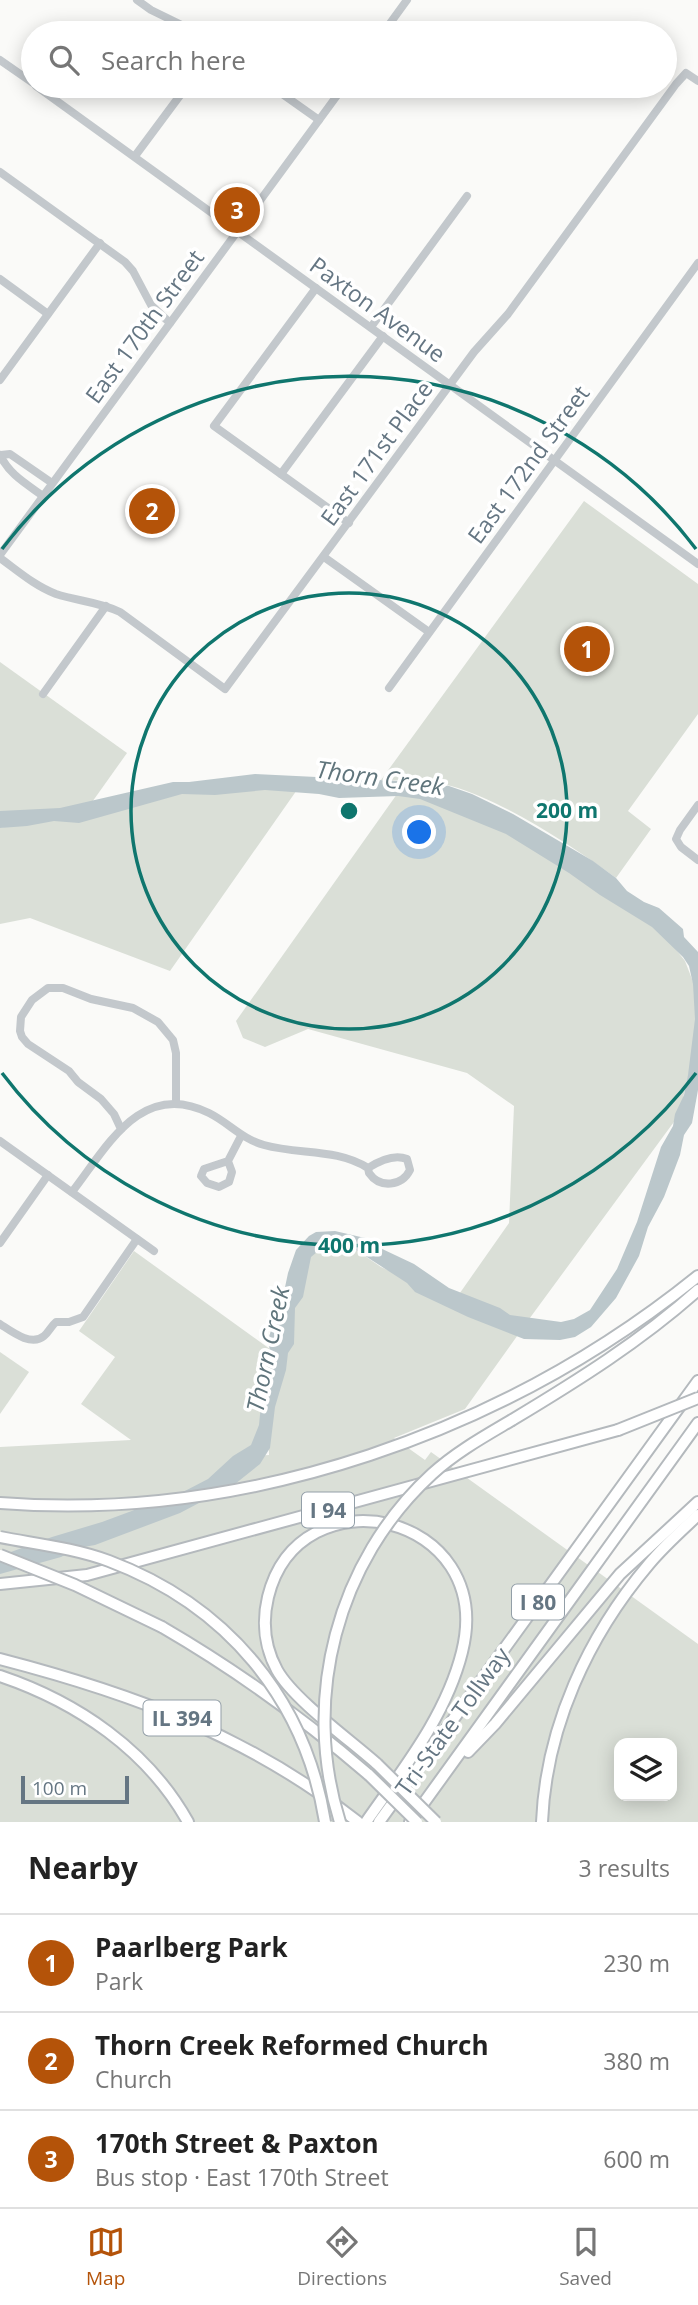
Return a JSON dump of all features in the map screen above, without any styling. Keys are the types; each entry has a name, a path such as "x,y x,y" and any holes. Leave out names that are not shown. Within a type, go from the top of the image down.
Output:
{"highway":[{"name":"I 94","path":"4,1504 124,1504 212,1493 330,1467 411,1440 509,1398 623,1331 698,1276"},
{"path":"344,1818 332,1792 324,1748 324,1708 332,1642 353,1583 367,1554 408,1499 433,1473 461,1452 575,1382 629,1345 698,1290"},
{"path":"666,1426 698,1372"},
{"name":"Tri-State Tollway","path":"379,1822 698,1381"},
{"name":"I 94","path":"0,1584 87,1575 155,1558 618,1430 698,1398"},
{"name":"Tri-State Tollway","path":"410,1822 698,1423"},
{"path":"437,1784 495,1724 620,1574 698,1502"},
{"path":"542,1822 545,1786 556,1739 569,1696 593,1643 636,1579 698,1515"},
{"path":"366,1822 418,1747 442,1706 462,1653 467,1618 464,1599 454,1572 434,1546 416,1533 396,1525 359,1521 332,1526 319,1532 307,1539 287,1558 270,1589 265,1626 269,1649 283,1679 377,1764 436,1822"},
{"path":"0,1537 82,1553 108,1561 161,1584 209,1616 259,1667 295,1724 307,1752 325,1822"},
{"name":"IL 394","path":"0,1555 75,1585 162,1627 233,1669 369,1775 417,1822"},
{"name":"IL 394","path":"0,1659 95,1684 192,1722 271,1763 344,1818 358,1822"},
{"path":"0,1676 55,1699 84,1715 121,1742 153,1772 176,1801 188,1822"}],"street":[{"path":"137,0 173,21"},
{"path":"392,21 407,0"},
{"name":"Paxton Avenue","path":"0,60 21,75"},
{"name":"East 171st Place","path":"677,85 686,73 698,81"},
{"name":"Paxton Avenue","path":"53,98 698,564"},
{"path":"135,156 178,98"},
{"path":"288,98 319,120"},
{"name":"East 170th Street","path":"0,556 335,98"},
{"name":"East 171st Place","path":"106,606 120,612 225,689 450,384 481,343 509,314 668,98"},
{"path":"0,172 125,261 151,305 170,323"},
{"path":"371,327 467,196"},
{"path":"0,380 100,243"},
{"name":"East 172nd Street","path":"389,688 698,263"},
{"path":"0,279 48,314"},
{"path":"316,288 214,426 349,523"},
{"path":"281,474 383,336"},
{"path":"43,496 10,472 1,455 10,454 52,483"},
{"path":"0,556 52,592 106,606 43,694"},
{"path":"324,556 429,632"},
{"path":"698,805 676,839 681,848 698,860"},
{"path":"121,1129 114,1114 101,1099 78,1082 69,1071 28,1044 22,1037 21,1017 40,993 54,986 142,1012 158,1022 173,1040 176,1053 176,1103"},
{"path":"72,1192 121,1129 146,1109 162,1104 176,1103 210,1113 241,1136 271,1147 336,1154 368,1168 373,1179 388,1183 396,1184 403,1180 410,1170 407,1159 402,1157 393,1157 368,1168"},
{"path":"228,1161 241,1136"},
{"path":"0,1141 154,1251"},
{"path":"0,1243 48,1175"},
{"path":"0,1324 20,1336 37,1340 44,1337 56,1322 69,1322 83,1317 137,1239"}],"shaded area":[{"path":"584,501 698,584 698,714 628,811 651,829 616,878 537,825 493,802 451,786 381,780"},
{"path":"0,662 127,753 90,805 75,809 0,812"},
{"path":"255,774 419,782 449,786 513,814 593,861 616,878 627,891 659,908 683,929 684,937 698,952 698,1090 692,1123 684,1135 680,1155 664,1197 648,1227 639,1256 616,1298 591,1327 575,1337 560,1340 524,1339 415,1292 407,1283 356,1250 346,1246 323,1247 311,1257 303,1297 295,1308 294,1344 288,1353 275,1407 270,1448 260,1464 235,1484 180,1513 95,1545 78,1548 61,1557 0,1574 0,1556 183,1492 208,1479 233,1456 251,1445 259,1425 265,1363 270,1351 268,1340 280,1311 288,1273 296,1250 316,1232 335,1231 365,1238 414,1264 449,1288 500,1308 510,1315 561,1322 574,1319 590,1310 617,1269 637,1222 661,1147 673,1126 675,1114 684,1095 695,1019 693,984 689,966 683,957 652,927 506,834 420,799 398,796 339,798 265,790 215,795 182,794 79,823 54,821 0,828 0,811 60,808 173,782"},
{"path":"255,784 299,787 170,971 30,918 0,924 0,828 142,799"},
{"path":"402,787 431,788 652,919 685,961 697,992 693,1056 679,1115 524,1326 455,1300 509,1223 514,1106 467,1073 308,1029 265,1047 243,1038 236,1021"},
{"path":"333,1245 356,1250 381,1267 520,1332 465,1409 394,1438 425,1460 431,1452 698,1644 698,1822 0,1822 0,1447 131,1440 81,1404 115,1357 79,1331 134,1251 281,1357 254,1447 239,1457 269,1455 268,1414 304,1265 316,1250"},
{"path":"0,1352 29,1372 0,1414"}],"place":[{"name":"170th Street & Paxton","path":"237,210"},
{"name":"Thorn Creek Reformed Church","path":"152,511"},
{"name":"Paarlberg Park","path":"587,649"}],"water label":[{"name":"Thorn Creek","path":"380,777"},
{"name":"Thorn Creek","path":"267,1349"}]}
